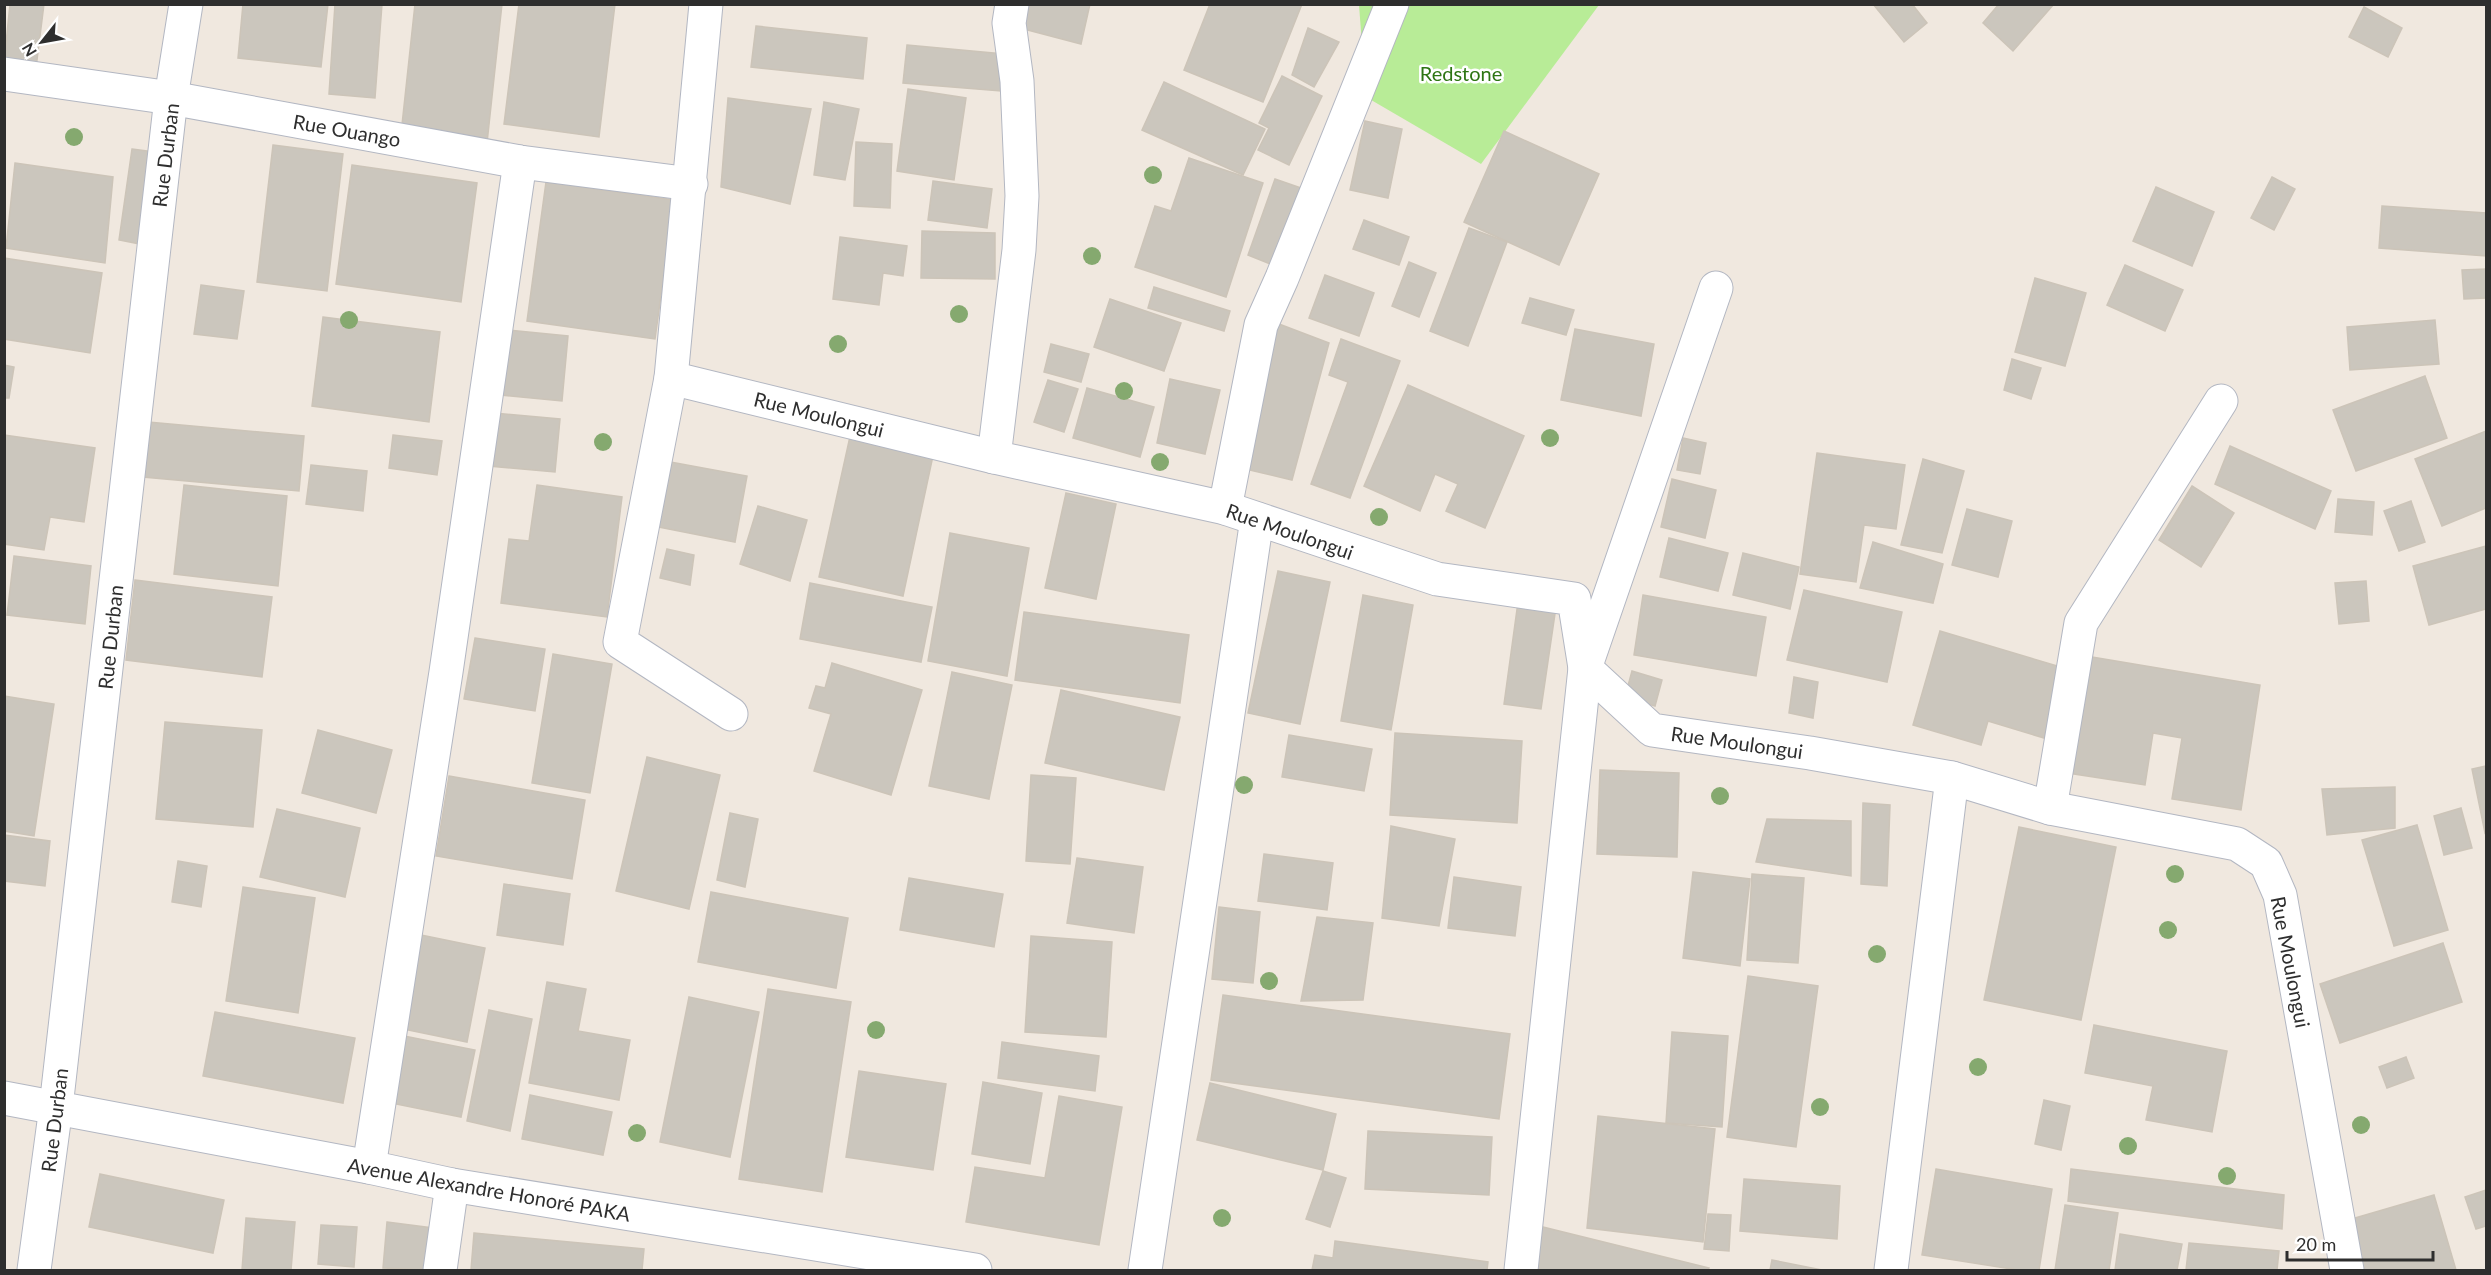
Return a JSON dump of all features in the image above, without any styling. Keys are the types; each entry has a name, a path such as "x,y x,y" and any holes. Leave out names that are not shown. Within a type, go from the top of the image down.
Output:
{"street":[{"name":"Rue Durban","path":"34,1270 56,1107 171,98 186,4"},
{"path":"706,4 691,184 671,378 620,642 731,714"},
{"path":"994,456 1019,250 1022,196 1017,81 1009,23 1012,4"},
{"path":"1225,508 1261,325 1392,4"},
{"name":"Rue Ouango","path":"4,74 171,98 520,162 691,184"},
{"path":"369,1167 448,660 520,162"},
{"path":"1521,1270 1585,668 1716,288"},
{"name":"Rue Moulongui","path":"671,378 994,456 1225,508 1437,579 1574,599 1585,668 1652,730 1810,753 1952,778 2050,808 2237,844 2266,863 2280,896 2347,1270"},
{"path":"2050,808 2081,623 2221,400"},
{"path":"1145,1270 1257,519"},
{"path":"1891,1270 1952,778"},
{"name":"Avenue Alexandre Honoré PAKA","path":"4,1098 842,1260 975,1270"},
{"path":"440,1270 452,1185"}],"green space":[{"name":"Redstone","path":"1359,5 1599,5 1481,164 1366,97"}],"building":[{"path":"10,4 44,4 36,68 4,63"},
{"path":"243,4 328,4 321,67 238,58"},
{"path":"335,4 382,4 375,98 329,94"},
{"path":"415,4 502,4 487,143 401,134"},
{"path":"519,4 615,4 599,137 504,124"},
{"path":"1021,4 1090,4 1081,44 1016,27"},
{"path":"1210,4 1302,4 1263,102 1184,70"},
{"path":"1873,4 1912,4 1927,23 1904,42"},
{"path":"1999,4 2054,4 2013,51 1983,23"},
{"path":"2364,7 2402,28 2388,57 2349,37"},
{"path":"756,26 867,38 863,79 751,67"},
{"path":"1308,28 1339,42 1314,87 1292,75"},
{"path":"907,45 1004,54 1001,91 903,83"},
{"path":"1282,76 1322,96 1289,165 1258,150 1269,128 1259,123"},
{"path":"1164,82 1265,129 1243,175 1142,130"},
{"path":"908,89 966,98 954,180 897,171"},
{"path":"728,98 811,109 790,204 721,187"},
{"path":"824,102 859,109 845,180 814,175"},
{"path":"1365,121 1402,129 1388,198 1350,190"},
{"path":"1504,131 1599,174 1559,265 1464,222"},
{"path":"856,142 892,144 890,208 854,206"},
{"path":"273,145 343,154 327,291 257,282"},
{"path":"132,149 154,152 140,244 119,240"},
{"path":"1189,158 1263,183 1226,297 1135,267 1155,206 1171,211"},
{"path":"15,163 113,177 105,263 6,248"},
{"path":"352,165 477,183 461,302 336,284"},
{"path":"2272,177 2295,189 2274,230 2251,218"},
{"path":"1275,179 1301,188 1273,265 1248,255"},
{"path":"933,181 992,189 987,228 928,220"},
{"path":"546,182 674,200 655,339 527,321"},
{"path":"2156,187 2214,212 2192,266 2133,241"},
{"path":"2382,206 2486,213 2486,256 2379,248"},
{"path":"1364,220 1409,237 1399,265 1353,249"},
{"path":"1469,228 1507,242 1468,346 1430,331"},
{"path":"922,231 995,233 995,279 921,278"},
{"path":"840,237 907,246 903,276 883,273 879,305 833,299"},
{"path":"4,258 102,273 90,353 4,339"},
{"path":"1409,262 1436,273 1419,317 1392,306"},
{"path":"2125,265 2183,290 2165,331 2107,305"},
{"path":"2486,269 2486,298 2464,299 2462,270"},
{"path":"1325,275 1374,293 1359,336 1309,318"},
{"path":"2035,278 2086,293 2065,366 2015,352"},
{"path":"201,285 244,291 237,339 194,334"},
{"path":"1154,287 1230,311 1224,331 1148,308"},
{"path":"1530,298 1574,310 1566,335 1522,323"},
{"path":"1110,299 1181,323 1164,371 1094,347"},
{"path":"323,317 440,332 429,422 312,406"},
{"path":"2435,320 2439,364 2350,370 2347,327"},
{"path":"1279,324 1329,343 1292,480 1241,468"},
{"path":"497,329 568,336 562,401 491,394"},
{"path":"1575,329 1654,344 1641,416 1561,400"},
{"path":"1341,339 1400,361 1350,498 1311,484 1348,382 1329,375"},
{"path":"1051,344 1089,354 1081,382 1044,372"},
{"path":"2012,359 2041,368 2031,399 2004,390"},
{"path":"4,365 14,367 9,398 4,398"},
{"path":"2425,376 2447,438 2356,471 2333,410"},
{"path":"1170,379 1220,390 1205,454 1157,443"},
{"path":"1048,380 1078,389 1064,432 1034,422"},
{"path":"1408,385 1524,436 1485,528 1446,511 1458,484 1435,474 1420,511 1364,486"},
{"path":"1087,388 1154,407 1140,457 1073,438"},
{"path":"494,413 560,419 555,472 489,466"},
{"path":"148,422 304,436 299,491 143,477"},
{"path":"2486,431 2486,508 2442,526 2415,459"},
{"path":"851,432 934,451 903,596 819,577"},
{"path":"4,435 95,448 84,522 50,517 44,550 4,544"},
{"path":"393,435 442,441 437,475 389,468"},
{"path":"1683,438 1706,443 1700,474 1677,470"},
{"path":"2230,446 2331,491 2315,529 2215,484"},
{"path":"1817,453 1905,465 1896,529 1864,525 1856,582 1800,574"},
{"path":"1923,459 1964,471 1942,553 1901,545"},
{"path":"665,461 747,476 735,542 653,526"},
{"path":"311,465 367,471 363,511 306,504"},
{"path":"1672,479 1716,490 1705,538 1661,527"},
{"path":"184,485 287,496 278,586 174,574"},
{"path":"537,485 622,497 607,617 501,603 509,539 529,541"},
{"path":"2192,486 2234,513 2201,567 2159,540"},
{"path":"1066,493 1116,504 1096,599 1045,588"},
{"path":"2338,499 2374,502 2372,535 2335,532"},
{"path":"2411,501 2425,542 2399,551 2384,511"},
{"path":"758,506 807,520 790,581 740,564"},
{"path":"1967,509 2012,521 1998,577 1952,565"},
{"path":"950,533 1029,548 1007,676 928,661"},
{"path":"1669,538 1728,553 1718,591 1660,577"},
{"path":"1873,542 1943,564 1933,603 1860,588"},
{"path":"2486,546 2486,609 2429,625 2413,566"},
{"path":"667,549 694,555 690,585 660,578"},
{"path":"1743,553 1799,567 1790,609 1733,595"},
{"path":"14,556 91,566 85,624 7,615"},
{"path":"1278,571 1330,582 1300,724 1248,713"},
{"path":"135,580 272,597 262,677 126,660"},
{"path":"2366,581 2369,621 2339,624 2335,583"},
{"path":"810,583 932,607 921,662 800,639"},
{"path":"1804,590 1902,612 1887,682 1787,660"},
{"path":"1363,595 1413,605 1391,730 1341,721"},
{"path":"1643,595 1766,617 1756,676 1634,655"},
{"path":"1518,602 1556,607 1541,709 1504,704"},
{"path":"1024,612 1189,635 1180,703 1015,680"},
{"path":"1940,631 2064,668 2044,738 1988,721 1981,745 1913,725"},
{"path":"475,638 545,649 535,711 464,699"},
{"path":"553,654 612,664 590,793 532,783"},
{"path":"2086,656 2260,685 2241,810 2172,799 2182,738 2153,733 2145,785 2068,773"},
{"path":"832,663 922,690 891,795 814,771 831,714 809,708 816,686 825,688"},
{"path":"1632,671 1662,680 1655,706 1625,697"},
{"path":"952,672 1012,685 989,799 929,786"},
{"path":"1794,677 1818,682 1813,718 1789,713"},
{"path":"1061,690 1180,717 1164,790 1045,763"},
{"path":"4,696 54,704 34,836 4,831"},
{"path":"165,722 262,730 253,827 156,819"},
{"path":"318,730 392,750 376,813 302,793"},
{"path":"1395,733 1522,741 1517,823 1390,815"},
{"path":"1289,735 1372,749 1364,791 1282,777"},
{"path":"647,757 720,775 689,909 616,891"},
{"path":"2486,766 2486,832 2485,833 2472,769"},
{"path":"1600,770 1679,773 1677,857 1597,854"},
{"path":"1031,775 1076,778 1070,864 1026,861"},
{"path":"449,776 585,800 572,879 436,856"},
{"path":"2395,787 2395,828 2327,835 2322,789"},
{"path":"1863,803 1890,805 1887,886 1861,884"},
{"path":"2461,808 2472,848 2444,855 2434,816"},
{"path":"277,809 360,828 345,897 260,877"},
{"path":"730,813 758,819 745,887 717,880"},
{"path":"1767,819 1851,821 1851,876 1756,862"},
{"path":"2417,825 2448,930 2394,946 2362,840"},
{"path":"1391,826 1455,839 1439,926 1382,918"},
{"path":"2019,827 2116,847 2081,1020 1984,1000"},
{"path":"4,835 50,841 45,886 4,881"},
{"path":"1264,854 1333,863 1327,910 1258,901"},
{"path":"1077,858 1143,867 1134,933 1067,923"},
{"path":"178,861 207,866 201,907 172,902"},
{"path":"1693,872 1750,879 1740,966 1683,958"},
{"path":"1752,874 1804,878 1798,963 1747,960"},
{"path":"1454,877 1521,887 1515,936 1448,928"},
{"path":"909,878 1003,894 994,947 900,930"},
{"path":"504,884 570,894 563,945 497,935"},
{"path":"243,887 315,898 298,1013 226,1001"},
{"path":"711,892 848,918 836,988 698,962"},
{"path":"1219,907 1260,912 1253,983 1212,979"},
{"path":"1317,917 1373,923 1363,1000 1301,1001"},
{"path":"421,935 485,948 467,1042 403,1029"},
{"path":"1031,936 1112,942 1106,1037 1025,1032"},
{"path":"2443,943 2462,1002 2340,1043 2320,984"},
{"path":"1748,976 1818,986 1796,1147 1727,1137"},
{"path":"547,982 586,989 578,1031 630,1040 619,1100 529,1083"},
{"path":"768,989 851,1002 822,1192 739,1179"},
{"path":"1223,995 1510,1034 1499,1119 1211,1080"},
{"path":"689,997 759,1012 730,1157 660,1142"},
{"path":"489,1010 532,1019 510,1131 467,1121"},
{"path":"215,1012 355,1038 343,1103 203,1076"},
{"path":"2094,1025 2227,1051 2212,1132 2146,1120 2153,1086 2085,1073"},
{"path":"1672,1032 1728,1036 1722,1127 1666,1123"},
{"path":"404,1036 475,1050 461,1117 391,1103"},
{"path":"1002,1042 1099,1056 1095,1091 998,1078"},
{"path":"2406,1057 2414,1078 2387,1088 2379,1067"},
{"path":"859,1071 946,1084 933,1170 846,1157"},
{"path":"983,1082 1042,1093 1030,1164 972,1154"},
{"path":"1210,1083 1336,1114 1323,1170 1197,1140"},
{"path":"530,1095 612,1112 603,1155 522,1139"},
{"path":"1059,1096 1122,1107 1099,1245 966,1222 975,1167 1045,1178"},
{"path":"2044,1100 2070,1106 2061,1150 2035,1144"},
{"path":"1598,1116 1715,1129 1703,1242 1587,1228"},
{"path":"1368,1131 1492,1137 1489,1195 1365,1189"},
{"path":"1936,1169 2052,1189 2039,1270 2018,1270 1922,1255"},
{"path":"2071,1169 2284,1195 2282,1229 2068,1201"},
{"path":"1323,1171 1346,1178 1330,1227 1306,1219"},
{"path":"100,1174 224,1200 213,1253 89,1227"},
{"path":"1744,1179 1840,1186 1837,1239 1740,1231"},
{"path":"2486,1190 2486,1226 2476,1229 2465,1197"},
{"path":"2434,1195 2456,1270 2363,1270 2348,1220"},
{"path":"2065,1205 2118,1213 2109,1270 2055,1270"},
{"path":"1708,1214 1731,1215 1729,1251 1704,1249"},
{"path":"246,1218 295,1222 291,1270 242,1270"},
{"path":"387,1222 433,1228 428,1270 383,1268"},
{"path":"321,1225 357,1227 354,1267 318,1264"},
{"path":"1543,1227 1709,1268 1708,1270 1533,1270"},
{"path":"474,1233 644,1249 642,1270 471,1270"},
{"path":"2120,1234 2182,1244 2177,1270 2115,1270"},
{"path":"1335,1241 1488,1262 1487,1270 1312,1270 1315,1255 1333,1258"},
{"path":"2189,1243 2279,1251 2277,1270 2186,1270"},
{"path":"1772,1260 1822,1270 1770,1270"}]}
